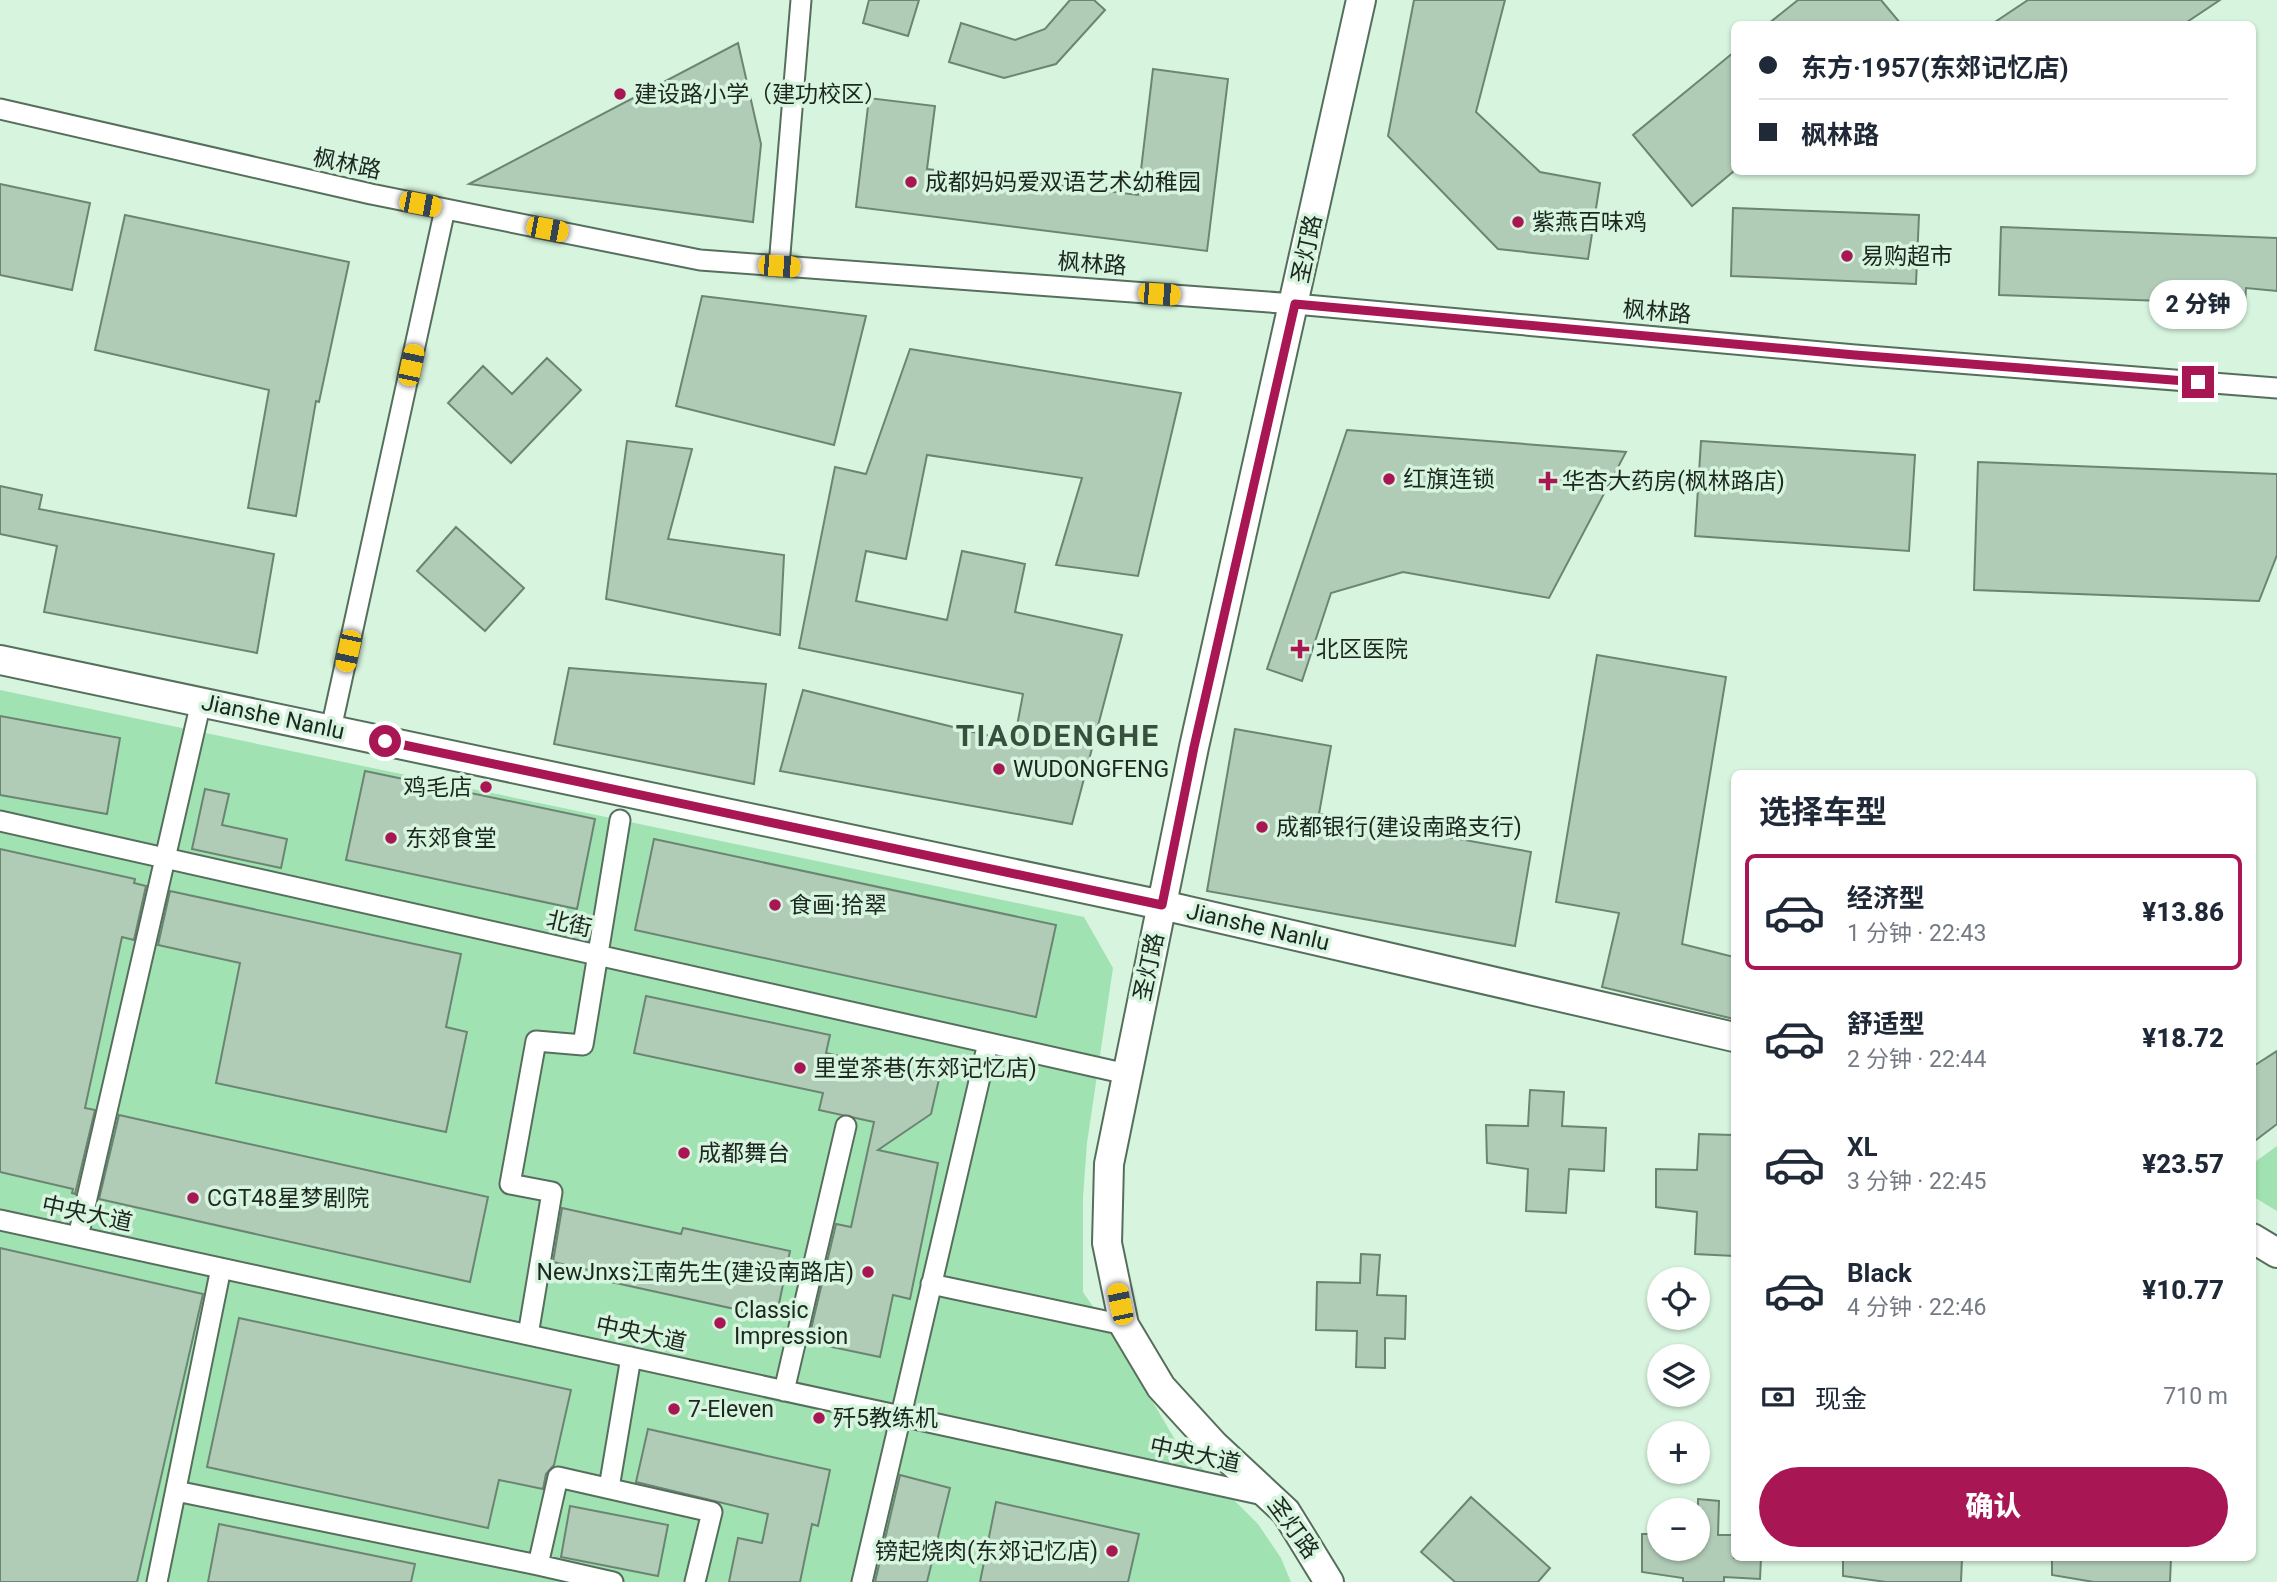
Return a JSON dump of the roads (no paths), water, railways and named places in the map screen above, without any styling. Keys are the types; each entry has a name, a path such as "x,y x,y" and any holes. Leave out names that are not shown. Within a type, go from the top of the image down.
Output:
{"street":[{"path":"779,266 801,0"},
{"name":"圣灯路","path":"1329,1582 1286,1512 1214,1446 1161,1387 1124,1325 1107,1243 1109,1164 1127,1074 1194,747 1361,0"},
{"name":"枫林路","path":"0,109 174,151 700,260 1295,304 1855,355 2277,388"},
{"path":"331,729 445,209"},
{"name":"Jianshe Nanlu","path":"0,660 1162,905 1731,1036"},
{"path":"78,1237 201,702"},
{"path":"528,1335 552,1192 510,1184 512,1171 536,1041 583,1045 621,820"},
{"name":"北街","path":"0,821 1127,1074"},
{"path":"862,1582 988,1042"},
{"path":"784,1391 846,1126"},
{"name":"中央大道","path":"0,1220 1272,1497"},
{"path":"2256,1241 2277,1254"},
{"path":"157,1582 221,1268"},
{"path":"932,1284 1124,1325"},
{"path":"609,1488 631,1357"},
{"path":"538,1565 558,1477 712,1512 695,1582"},
{"path":"176,1491 538,1565 582,1578 613,1582"}],"place":[{"name":"建设路小学（建功校区）","path":"620,94"},
{"name":"成都妈妈爱双语艺术幼稚园","path":"911,182"},
{"name":"紫燕百味鸡","path":"1518,222"},
{"name":"易购超市","path":"1847,256"},
{"name":"红旗连锁","path":"1389,479"},
{"name":"华杏大药房(枫林路店)","path":"1548,481"},
{"name":"北区医院","path":"1300,649"},
{"name":"WUDONGFENG","path":"999,769"},
{"name":"鸡毛店","path":"486,787"},
{"name":"成都银行(建设南路支行)","path":"1262,827"},
{"name":"东郊食堂","path":"391,838"},
{"name":"食画·拾翠","path":"775,905"},
{"name":"里堂茶巷(东郊记忆店)","path":"800,1068"},
{"name":"成都舞台","path":"684,1153"},
{"name":"CGT48星梦剧院","path":"193,1198"},
{"name":"NewJnxs江南先生(建设南路店)","path":"868,1272"},
{"name":"Classic Impression","path":"720,1323"},
{"name":"7-Eleven","path":"674,1409"},
{"name":"歼5教练机","path":"819,1418"},
{"name":"镑起烧肉(东郊记忆店)","path":"1112,1551"}],"district":[{"name":"TIAODENGHE","path":"1058,735"}]}
